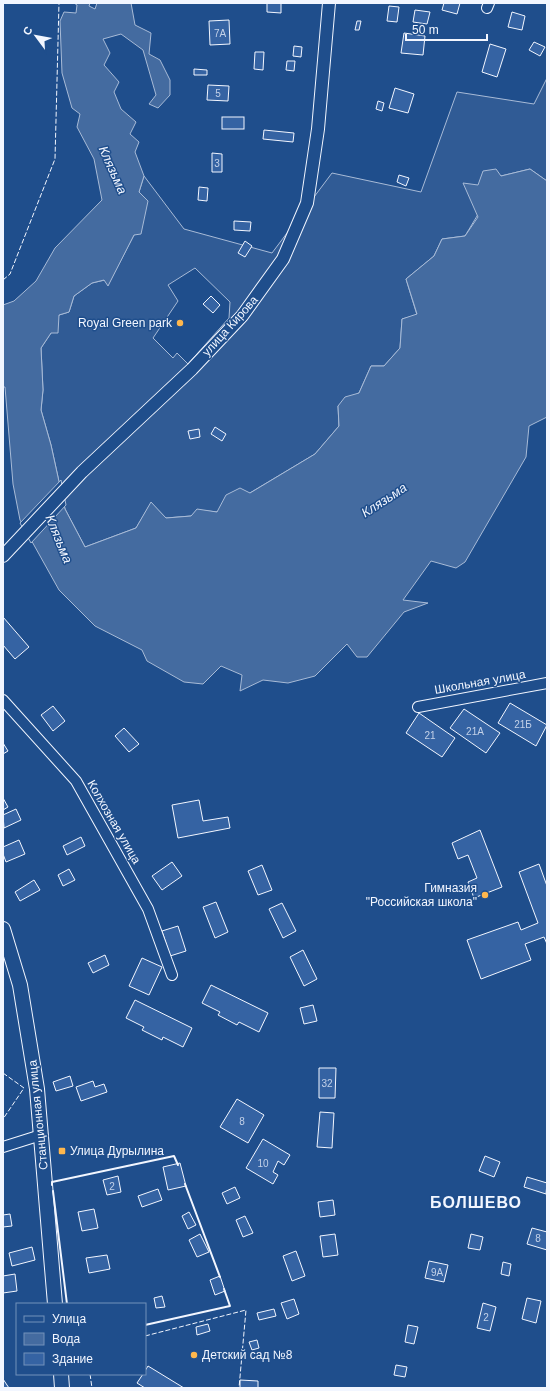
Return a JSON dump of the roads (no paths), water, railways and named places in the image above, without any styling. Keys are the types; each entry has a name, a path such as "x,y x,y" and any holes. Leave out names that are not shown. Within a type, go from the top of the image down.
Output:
{"main road":[{"name":"Станционная улица","path":"3,928 20,985 37,1089 55,1303"},
{"path":"61,1375 62,1388"}],"street":[{"name":"улица Кирова","path":"5,554 82,472 192,369 242,316 283,259 307,203 318,129 329,3"},
{"name":"Школьная улица","path":"418,707 547,683"},
{"name":"Колхозная улица","path":"3,700 76,781 148,909 172,975"},
{"path":"3,1147 41,1135"}],"water":[{"name":"Клязьма","path":"74,3 90,3 89,6 95,9 97,3 131,3 135,25 151,33 149,54 160,60 170,80 170,95 158,108 149,104 156,95 143,50 121,34 103,39 110,53 104,65 119,82 114,92 121,109 136,122 130,134 139,142 135,152 144,176 139,192 148,201 141,234 134,235 108,286 104,280 92,283 74,296 69,312 59,315 58,333 51,333 41,348 43,390 41,410 51,445 65,509 85,547 136,528 151,502 166,518 191,516 197,509 217,512 226,495 240,488 250,493 315,454 339,426 338,406 345,397 359,393 371,366 384,366 400,348 402,319 417,314 406,279 434,256 442,239 465,236 478,217 463,183 478,185 483,171 496,169 501,176 530,169 547,181 547,417 529,426 526,457 465,562 456,568 431,561 403,600 428,603 404,612 367,657 357,657 347,644 315,676 288,683 263,680 240,691 242,675 221,666 203,684 184,682 147,661 142,650 95,626 59,590 20,520 13,484 5,387 3,387 3,305 14,301 36,281 55,248 102,200 94,159 77,127 80,114 72,108 62,73 60,21 64,12 76,13 77,5"}],"place":[{"name":"Royal Green park","path":"180,323"},
{"name":"Гимназия \"Российская школа\"","path":"485,895"},
{"name":"Улица Дурылина","path":"62,1151"},
{"name":"Детский сад №8","path":"194,1355"}],"district":[{"name":"БОЛШЕВО","path":"476,1202"}]}
